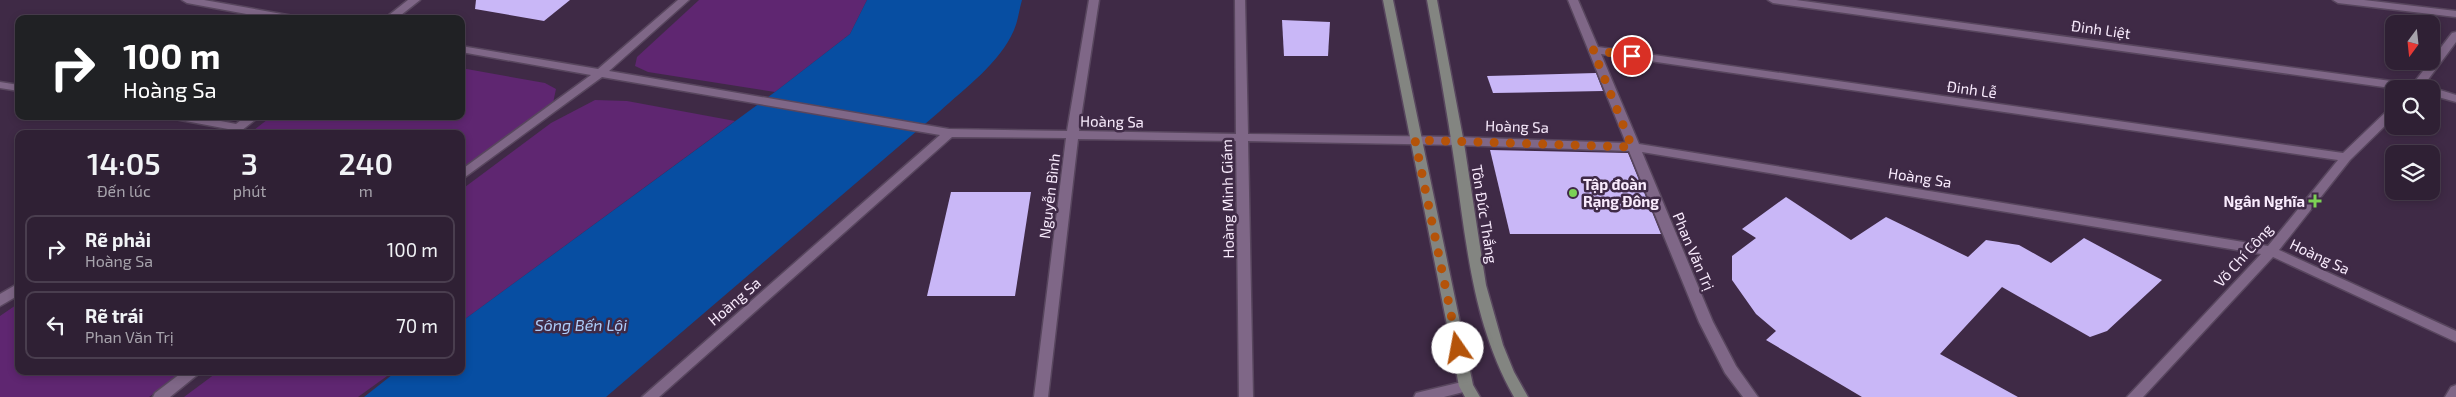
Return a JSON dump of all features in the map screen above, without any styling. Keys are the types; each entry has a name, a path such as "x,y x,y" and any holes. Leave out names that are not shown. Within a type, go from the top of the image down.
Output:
{"main road":[{"path":"1388,0 1415,140 1469,391"},
{"name":"Tôn Đức Thắng","path":"1432,0 1474,252 1492,339 1512,384 1521,397"}],"street":[{"path":"187,0 271,15"},
{"path":"394,15 415,0"},
{"path":"465,173 600,74 684,0"},
{"name":"Nguyễn Bình","path":"1041,397 1072,136 1094,0"},
{"name":"Hoàng Minh Giám","path":"1240,0 1246,397"},
{"name":"Phan Văn Trị","path":"1573,0 1632,147 1706,322 1730,369 1751,397"},
{"name":"Đinh Liệt","path":"1773,0 2385,83"},
{"path":"2338,0 2456,14"},
{"path":"2425,80 2456,35"},
{"path":"465,50 754,101 905,124 948,133"},
{"name":"Đinh Lễ","path":"1593,50 2346,157"},
{"path":"0,85 15,87"},
{"path":"2440,94 2456,99"},
{"name":"Võ Chí Công","path":"2134,397 2271,251 2346,157 2385,119"},
{"path":"192,120 231,130"},
{"path":"236,130 249,120"},
{"name":"Hoàng Sa","path":"649,397 948,133 1242,139 1415,140 1632,147 2271,251 2456,337"},
{"path":"0,301 15,291"},
{"path":"160,397 190,375"},
{"path":"1421,397 1469,391"},
{"path":"2452,397 2456,391"}],"shaded area":[{"path":"699,0 867,0 850,34 775,92 648,72 635,66 637,57"},
{"path":"465,69 545,83 556,89 553,103 465,167 465,130 254,130 267,120 465,120"},
{"path":"595,100 627,101 735,121 465,319 465,187 551,123"},
{"path":"15,306 15,375 179,375 149,397 0,397 0,316"},
{"path":"214,375 388,375 358,397 184,397"}],"water":[{"name":"Sông Bến Lội","path":"867,0 1022,0 1015,27 1008,42 981,74 606,397 364,397 392,375 465,375 465,319 775,92 850,34"}],"building":[{"path":"476,0 570,0 544,21 475,9"},
{"path":"1282,20 1330,22 1328,56 1284,56"},
{"path":"1596,73 1603,91 1493,93 1487,76"},
{"name":"Tập đoàn Rạng Đông","path":"1490,150 1628,153 1661,234 1510,234"},
{"path":"951,192 1031,192 1015,296 927,296"},
{"path":"1786,197 1851,240 1886,217 1968,257 1986,240 2019,245 2051,263 2084,238 2162,280 2107,331 2090,337 2002,287 1940,354 2018,397 1862,397 1766,340 1776,331 1756,314 1732,280 1732,256 1756,238 1742,229"}],"place":[{"name":"Tập đoàn Rạng Đông","path":"1573,193"},
{"name":"Ngân Nghĩa","path":"2315,201"}],"route":[{"path":"1458,348 1415,140 1632,147 1593,50 1632,56"}]}
